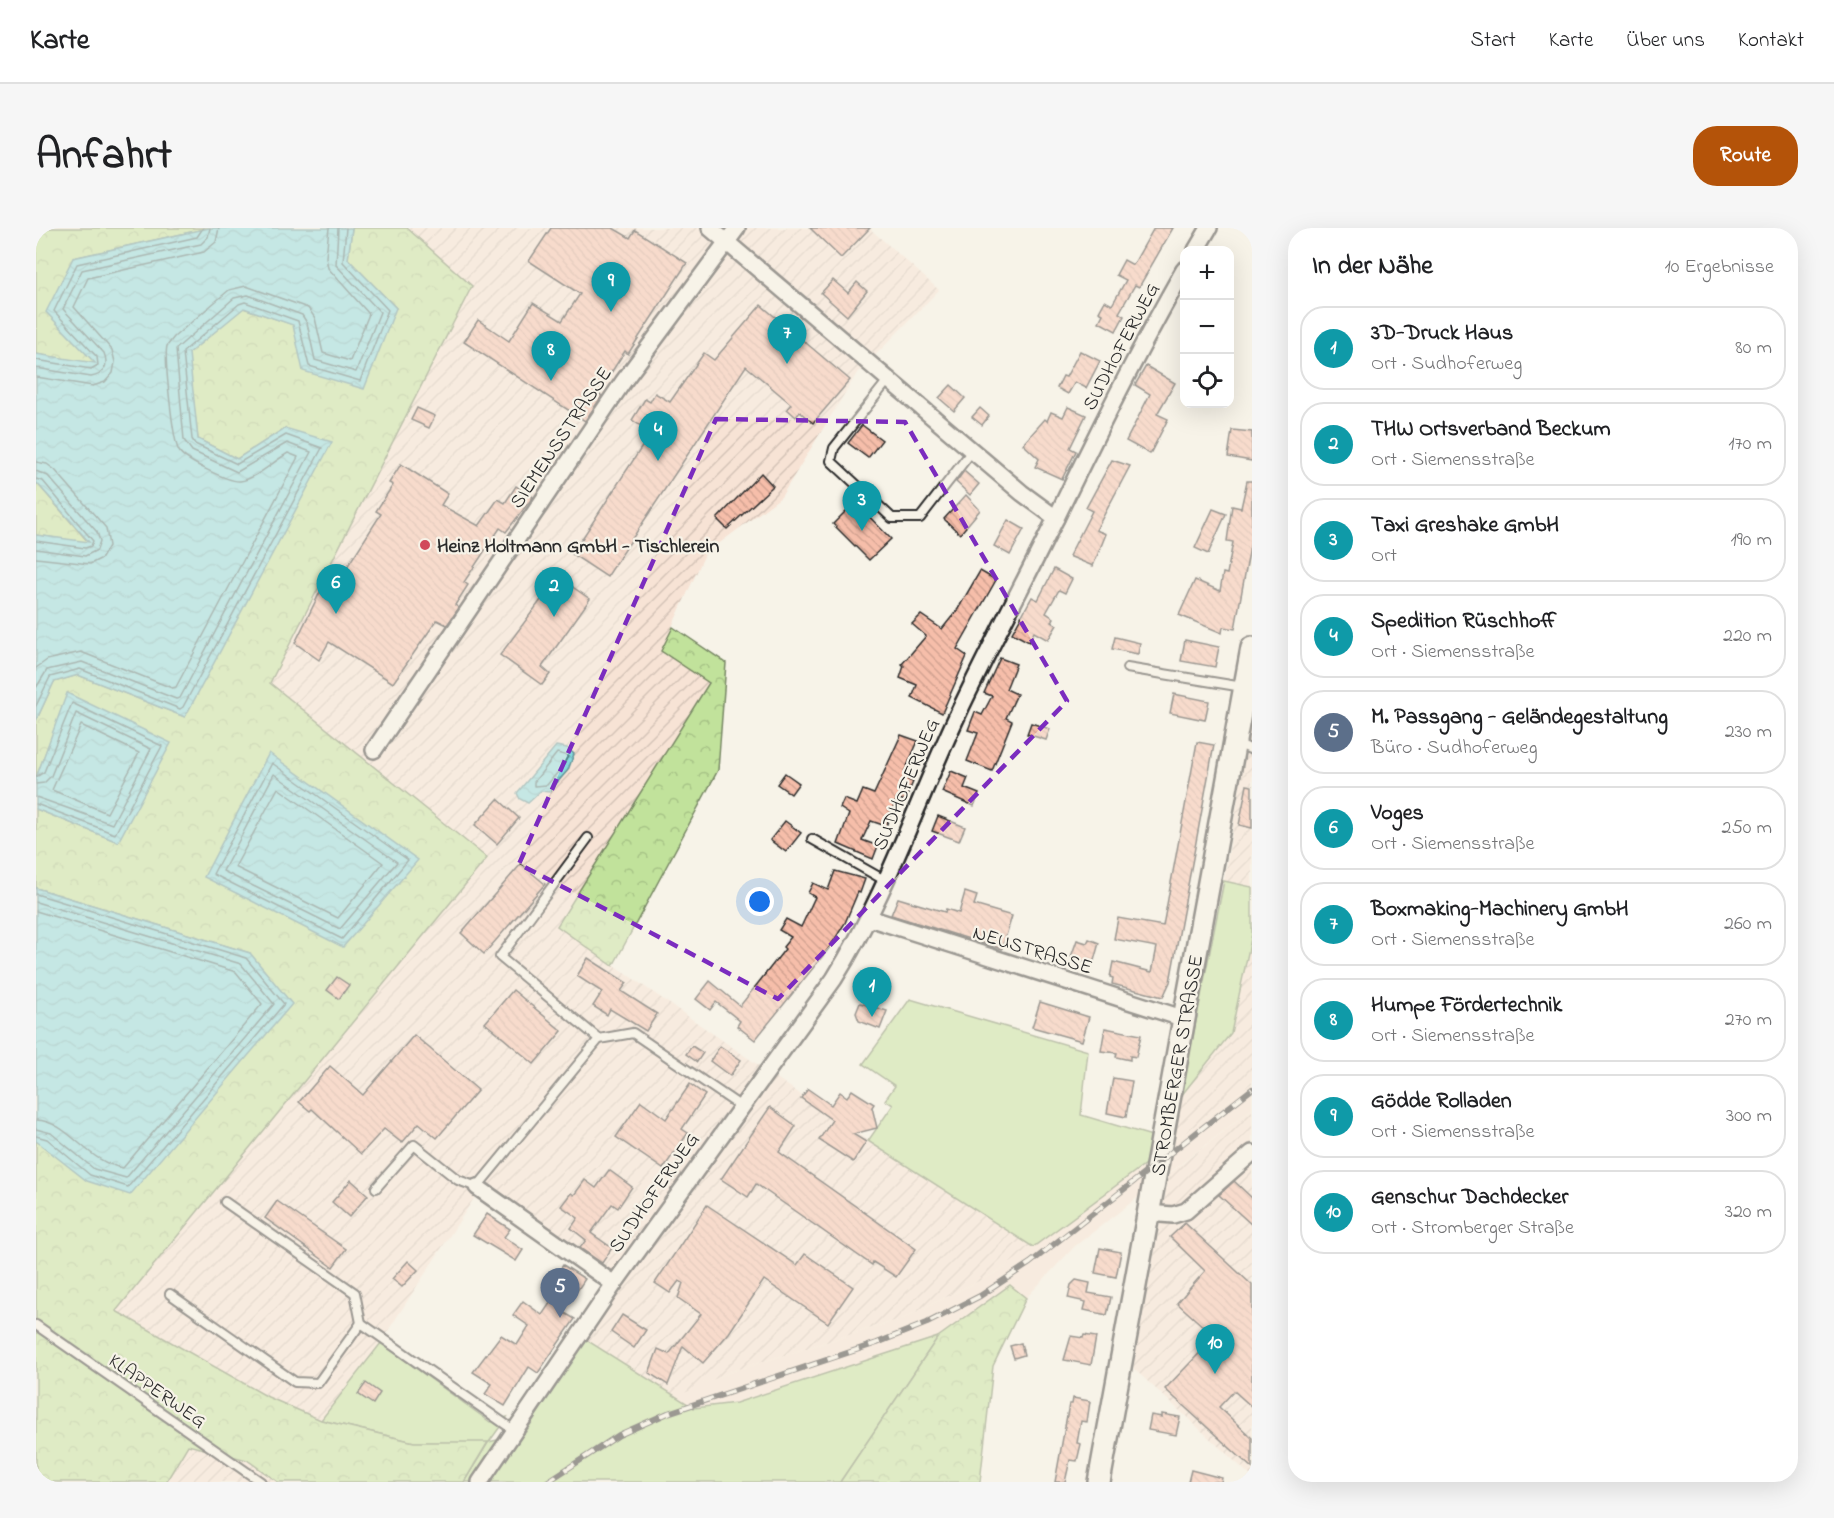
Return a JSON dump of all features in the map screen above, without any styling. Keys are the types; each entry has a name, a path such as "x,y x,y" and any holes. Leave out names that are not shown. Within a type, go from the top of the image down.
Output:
{"main road":[{"name":"STROMBERGER STRASSE","path":"1099,1482 1185,1019 1243,745 1244,687 1252,648"}],"street":[{"path":"710,228 972,451 1056,518"},
{"name":"SIEMENSSTRASSE","path":"374,750 623,382 737,228"},
{"path":"1198,246 1209,228"},
{"name":"SUDHOFERWEG","path":"480,1482 614,1284 740,1106 834,979 887,881 957,717 1125,379 1180,279"},
{"name":"NEUSTRASSE","path":"869,918 1185,1019"},
{"path":"1148,1213 1173,1215 1186,1211 1252,1154"},
{"name":"SUDHOFERWEG","path":"477,1187 614,1284"}],"lane":[{"path":"889,379 834,448 831,461 892,518 920,518 972,451"},
{"path":"1127,668 1244,687"},
{"path":"588,838 500,957 599,1039"},
{"path":"812,838 887,881"},
{"path":"376,1188 414,1145 458,1180 477,1187 599,1039 633,1033 740,1106"},
{"path":"225,1202 355,1293 361,1323 515,1431"},
{"path":"170,1294 294,1382 318,1383 361,1323"},
{"name":"KLAPPERWEG","path":"36,1325 261,1482"}],"highlighted area":[{"path":"716,419 905,422 1067,701 778,999 519,864"}],"shaded area":[{"path":"407,228 869,228 939,290 856,375 781,497 705,554 661,651 709,683 557,926 868,1141 1033,1247 999,1271 904,1318 730,1372 676,1397 585,1339 624,1284 480,1189 380,1343 321,1420 269,1398 116,1311 487,858 270,683 472,286"},
{"path":"1252,716 1252,887 1224,881"},
{"path":"1252,934 1252,1083 1174,1141 1181,1096 1231,1033"},
{"path":"1252,1083 1252,1109 1075,1246 1026,1298 1010,1286 938,1337 736,1403 694,1408 521,1482 623,1419 730,1372 904,1318 999,1271"},
{"path":"1252,1109 1252,1477 1133,1368 1169,1174"},
{"path":"187,1445 247,1460 279,1482 166,1482"}],"green space":[{"path":"36,228 209,228 73,258 95,364 36,354"},
{"path":"352,228 407,228 472,286 270,683 487,858 116,1311 268,1397 321,1420 414,1442 488,1442 464,1482 278,1482 247,1460 188,1445 166,1482 36,1482 36,1141 43,1144 250,953 36,888 36,809 118,842 68,693 36,778 36,721 54,682 78,675 185,717 285,428 237,459 198,439 188,354 243,308 294,325 396,308 348,259"},
{"path":"36,482 89,543 36,535"},
{"path":"673,627 726,663 718,770 613,966 557,926 709,683 661,651"},
{"path":"1224,881 1252,887 1252,934 1231,1033 1181,1096"},
{"path":"910,999 1088,1051 1081,1115 1152,1136 1145,1164 1033,1247 868,1141 893,1105 885,1100 895,1086 863,1064"},
{"path":"1010,1285 1026,1298 993,1366 980,1482 840,1482 938,1337"},
{"path":"938,1337 840,1482 464,1482 488,1443 414,1442 321,1420 381,1343 490,1422 507,1417 489,1442 525,1433 585,1339 694,1408 736,1403"}],"water":[{"path":"209,228 352,228 348,259 396,308 364,389 303,371 293,325 244,308 189,353 198,439 237,459 285,428 332,442 185,717 78,675 54,682 36,721 36,535 89,542 36,482 36,354 95,363 46,312 73,258"},
{"path":"67,693 171,743 118,842 36,809 36,778"},
{"path":"556,746 567,748 574,754 568,770 549,792 541,791 528,803 520,799 517,793"},
{"path":"269,753 418,860 343,947 204,877"},
{"path":"36,888 250,953 292,1004 130,1195 87,1181 36,1141"}],"building":[{"path":"551,228 613,228 630,238 635,230 687,263 628,354 625,351 598,393 602,396 585,421 464,342 478,320 509,341 533,303 562,321 580,294 529,261"},
{"path":"810,228 870,228 841,258"},
{"path":"1154,228 1173,228 1139,287 1135,285 1119,313 1124,316 1116,331 1099,322 1103,314 1099,312 1105,301 1112,305 1126,280 1116,275 1124,260 1133,265"},
{"path":"833,280 848,293 857,282 867,291 847,316 821,293"},
{"path":"761,305 850,380 813,423 800,412 796,417 787,409 791,404 746,366 607,577 572,554 651,433 632,420 645,399 650,402 655,393 670,402 704,353 714,360"},
{"path":"1080,351 1100,361 1086,388 1075,382 1068,394 1057,388 1063,376 1066,377"},
{"path":"1146,366 1175,383 1157,414 1168,419 1150,454 1126,441 1150,394 1135,385"},
{"path":"951,385 965,398 954,411 939,398"},
{"path":"1068,407 1086,415 1070,448 1076,451 1062,479 1035,467 1039,459 1023,444 1045,419 1047,421 1051,412 1063,417"},
{"path":"417,408 435,416 429,428 411,420"},
{"path":"980,408 989,416 982,425 972,417"},
{"path":"862,425 882,440 868,458 848,443"},
{"path":"1232,430 1252,432 1252,461 1228,457"},
{"path":"1112,460 1130,466 1096,530 1106,534 1093,566 1069,556 1092,511 1086,508"},
{"path":"401,464 448,494 441,505 479,526 498,499 505,503 516,486 533,497 506,532 500,528 464,582 468,585 455,605 459,608 447,625 437,620 393,683 329,642 319,660 295,643 323,586 331,592 381,514 376,511 393,485 389,483"},
{"path":"964,471 979,484 970,495 956,482"},
{"path":"761,473 773,486 727,529 717,519"},
{"path":"1247,481 1252,481 1252,536 1235,629 1223,627 1222,633 1179,615 1195,580 1220,591 1223,573 1227,574 1233,542 1227,541 1232,506 1241,508"},
{"path":"966,495 980,510 960,534 944,519"},
{"path":"855,502 891,539 869,560 833,524"},
{"path":"1213,509 1226,514 1208,554 1195,548"},
{"path":"1008,520 1024,529 1010,555 994,546"},
{"path":"1054,569 1072,579 1065,593 1059,590 1046,613 1054,618 1052,622 1057,625 1048,640 1034,632 1029,642 1012,633 1032,597 1038,600"},
{"path":"980,571 996,580 957,649 967,656 942,713 912,698 917,685 900,678 904,666 902,664 926,636 912,624 921,615 942,629 958,609"},
{"path":"558,577 590,599 542,667 550,674 542,685 500,655"},
{"path":"1115,637 1140,643 1138,654 1112,649"},
{"path":"1185,640 1219,647 1215,667 1181,661"},
{"path":"1000,658 1016,664 1006,689 1017,694 1006,718 1012,721 992,771 967,761 978,733 968,730 975,712 982,715 992,696 984,693"},
{"path":"1174,694 1209,701 1205,720 1170,713"},
{"path":"1031,723 1050,729 1046,740 1027,734"},
{"path":"901,735 918,741 905,771 911,775 908,780 913,782 905,801 897,798 886,826 871,821 862,840 878,846 873,859 838,844 849,814 840,808 844,799 857,804 863,790 874,794"},
{"path":"1197,742 1214,745 1170,982 1163,997 1112,984 1113,978 1110,977 1113,962 1152,972 1157,947 1114,939 1118,918 1163,926"},
{"path":"951,771 968,778 964,788 979,794 974,806 942,792"},
{"path":"785,773 799,783 791,794 777,784"},
{"path":"1247,785 1252,786 1252,828 1239,825"},
{"path":"498,799 519,818 497,844 475,825"},
{"path":"938,816 965,827 959,841 932,831"},
{"path":"785,821 801,833 786,852 770,840"},
{"path":"521,864 545,884 484,954 461,933"},
{"path":"835,871 865,879 860,893 858,892 845,923 830,947 755,1040 737,1026 740,1021 716,1002 710,1010 696,999 710,981 740,1006 785,949 783,947 791,937 779,930 786,919 801,927 815,897 808,893 813,883 828,890"},
{"path":"965,892 977,896 974,905 1012,916 1002,949 891,915 898,898 945,912 946,909 959,913"},
{"path":"1089,939 1099,943 1093,964 1071,957 1077,940 1087,943"},
{"path":"588,958 627,983 621,991 657,1014 646,1031 610,1009 607,1015 593,1006 602,992 577,976"},
{"path":"337,977 349,985 339,999 327,990"},
{"path":"513,990 562,1031 534,1064 485,1023"},
{"path":"1040,1002 1089,1017 1082,1041 1032,1027"},
{"path":"860,1003 887,1011 880,1029 859,1021 856,1013"},
{"path":"1105,1028 1141,1035 1136,1057 1130,1056 1130,1060 1116,1057 1117,1053 1101,1051"},
{"path":"414,1035 478,1090 437,1138 419,1123 402,1143 384,1129 361,1154 312,1109 310,1111 299,1102 330,1066 363,1095"},
{"path":"692,1046 703,1053 697,1062 686,1054"},
{"path":"720,1046 741,1060 730,1076 710,1061"},
{"path":"1113,1078 1132,1081 1126,1117 1107,1113"},
{"path":"690,1084 705,1095 682,1129 688,1133 663,1169 616,1137 641,1101 666,1119"},
{"path":"808,1089 831,1105 840,1092 847,1097 852,1090 874,1104 872,1107 877,1128 853,1134 866,1142 853,1162 819,1140 832,1120 801,1098"},
{"path":"770,1107 796,1126 779,1152 916,1249 896,1277 873,1262 872,1265 756,1184 748,1197 721,1179"},
{"path":"609,1170 632,1187 618,1208 612,1204 591,1233 612,1248 602,1263 580,1248 586,1240 571,1228 578,1218 561,1206 571,1193 574,1195 585,1180 596,1188"},
{"path":"351,1180 368,1195 349,1217 332,1202"},
{"path":"1234,1181 1252,1198 1252,1225 1219,1195"},
{"path":"277,1201 346,1249 333,1267 265,1218"},
{"path":"707,1205 797,1265 805,1254 853,1287 828,1323 764,1280 729,1333 703,1363 683,1346 668,1385 649,1373 658,1349 669,1354 701,1314 678,1298 683,1283 679,1281 670,1293 655,1283"},
{"path":"487,1214 510,1229 504,1237 523,1250 516,1261 473,1235"},
{"path":"1185,1223 1252,1285 1252,1407 1234,1391 1219,1407 1252,1438 1252,1468 1165,1389 1215,1337 1177,1303 1205,1271 1170,1237"},
{"path":"1100,1248 1121,1252 1116,1277 1095,1273"},
{"path":"408,1261 418,1270 402,1287 392,1279"},
{"path":"563,1265 585,1279 563,1312 575,1319 538,1373 529,1367 505,1406 485,1394 492,1384 473,1372 501,1335 517,1345 529,1326 513,1315 523,1301 542,1315 559,1290 550,1284"},
{"path":"1076,1280 1090,1283 1088,1293 1111,1297 1107,1315 1084,1310 1086,1302 1068,1298 1071,1285"},
{"path":"622,1315 646,1330 634,1348 611,1332"},
{"path":"1084,1335 1096,1337 1091,1365 1064,1360 1071,1336 1083,1338"},
{"path":"1021,1343 1024,1355 1014,1358 1010,1346"},
{"path":"366,1383 380,1393 373,1404 358,1394"},
{"path":"1073,1398 1090,1401 1087,1422 1081,1421 1077,1443 1081,1444 1077,1461 1070,1460 1065,1482 1055,1482 1069,1404 1072,1404"},
{"path":"1162,1414 1180,1417 1176,1435 1148,1430 1151,1415 1162,1417"},
{"path":"1191,1470 1222,1478 1221,1482 1188,1482"}],"railway":[{"path":"547,1482 619,1435 668,1413 877,1343 927,1323 980,1296 1030,1263 1252,1089"}],"place":[{"name":"Gödde Rolladen","path":"611,312"},
{"name":"Boxmaking-Machinery GmbH","path":"787,364"},
{"name":"Humpe Fördertechnik","path":"551,381"},
{"name":"Spedition Rüschhoff","path":"658,461"},
{"name":"Taxi Greshake GmbH","path":"862,531"},
{"name":"Heinz Holtmann GmbH - Tischlerein","path":"425,545"},
{"name":"Voges","path":"336,614"},
{"name":"THW Ortsverband Beckum","path":"554,617"},
{"name":"3D-Druck Haus","path":"872,1017"},
{"name":"M. Passgang - Geländegestaltung","path":"560,1318"},
{"name":"Genschur Dachdecker","path":"1215,1374"}]}
